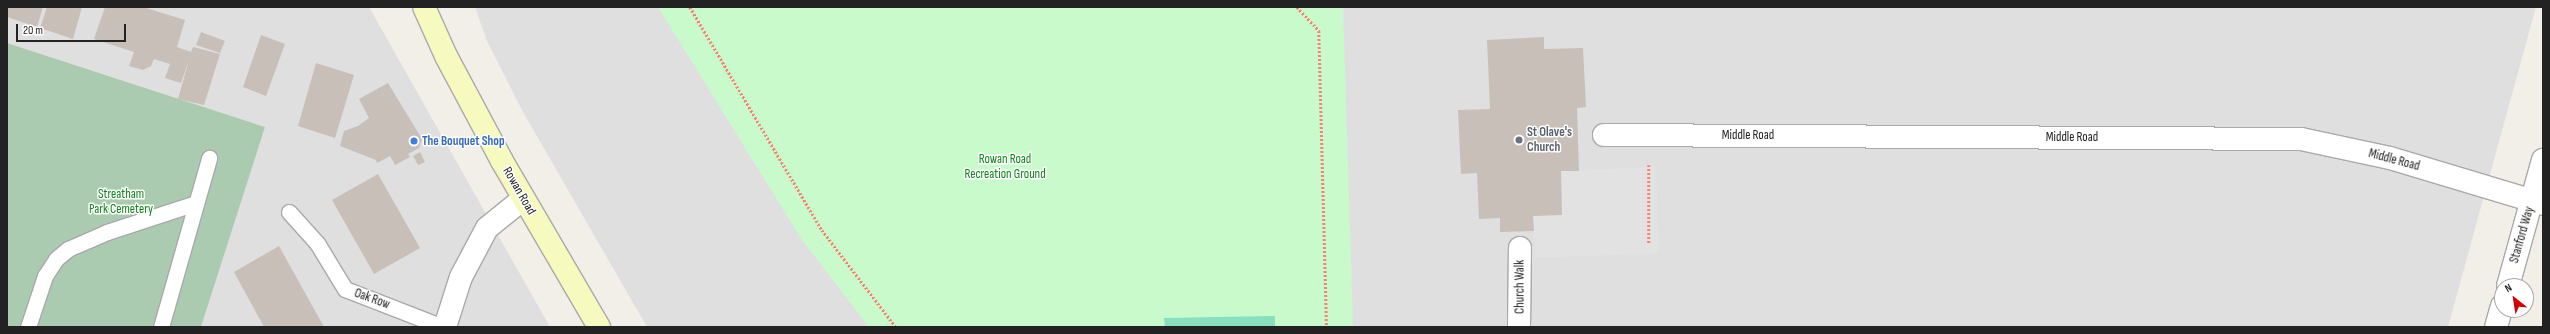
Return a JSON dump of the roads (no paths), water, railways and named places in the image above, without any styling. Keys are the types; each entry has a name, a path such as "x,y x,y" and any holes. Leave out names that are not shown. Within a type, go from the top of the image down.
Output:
{"main road":[{"name":"Rowan Road","path":"424,7 446,56 523,199 599,327"}],"street":[{"name":"Middle Road","path":"1604,135 2301,139 2390,158 2537,203"},
{"name":"Stanford Way","path":"2511,278 2537,203 2543,160"},
{"path":"444,327 461,277 487,228 523,199"},
{"name":"Church Walk","path":"1519,327 1520,248"}],"lane":[{"path":"161,327 209,158"},
{"path":"28,327 45,276 56,259 68,249 107,232 196,203"},
{"name":"Oak Row","path":"289,212 317,243 345,289 444,327"}],"place":[{"name":"St Olave's Church","path":"1519,140"},
{"name":"The Bouquet Shop","path":"414,141"}],"park label":[{"name":"Rowan Road Recreation Ground","path":"1005,168"},
{"name":"Streatham Park Cemetery","path":"121,202"}]}
